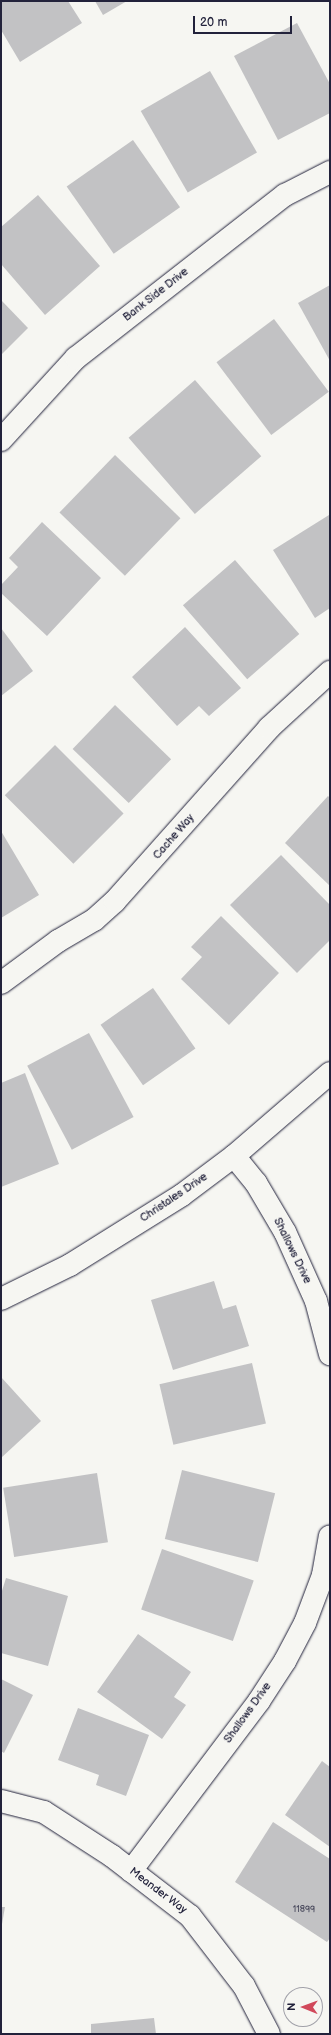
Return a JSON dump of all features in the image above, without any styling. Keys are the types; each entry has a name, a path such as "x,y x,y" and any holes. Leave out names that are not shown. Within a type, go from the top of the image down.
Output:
{"street":[{"name":"Bank Side Drive","path":"1,440 76,358 285,195 330,172"},
{"name":"Cache Way","path":"1,983 58,941 94,920 115,902 268,728 330,672"},
{"name":"Christales Drive","path":"1,1299 70,1265 182,1194 234,1156 330,1073"},
{"name":"Shallows Drive","path":"234,1156 256,1183 285,1232 316,1301 330,1354"},
{"name":"Shallows Drive","path":"130,1871 259,1701 285,1661 305,1622 323,1575 330,1537"},
{"name":"Meander Way","path":"1,1801 44,1812 130,1871 190,1916 244,1986 269,2034"}],"building":[{"path":"1,1 68,1 82,23 20,62 1,30"},
{"path":"95,1 127,1 103,15"},
{"path":"297,23 330,84 330,113 278,140 234,56"},
{"path":"210,71 257,152 188,192 141,111"},
{"path":"133,140 180,207 114,254 67,186"},
{"path":"38,195 100,266 45,315 1,264 1,227"},
{"path":"330,285 330,361 298,303"},
{"path":"1,300 28,328 1,355"},
{"path":"274,319 329,392 271,435 216,362"},
{"path":"195,380 261,456 195,514 129,438"},
{"path":"115,455 180,518 125,576 59,513"},
{"path":"329,515 330,608 315,618 273,550"},
{"path":"42,522 101,578 47,636 1,593 1,585 18,567 9,558"},
{"path":"235,560 299,634 247,679 183,605"},
{"path":"185,627 241,688 209,716 199,706 177,726 132,677"},
{"path":"1,628 33,671 1,696"},
{"path":"115,705 171,759 129,803 73,749"},
{"path":"55,745 124,814 73,864 5,795"},
{"path":"328,796 330,798 330,886 285,843"},
{"path":"1,831 39,895 1,918"},
{"path":"281,855 330,905 330,940 297,973 230,905"},
{"path":"221,916 279,973 229,1025 181,979 202,957 191,947"},
{"path":"153,988 195,1049 143,1085 101,1025"},
{"path":"89,1033 134,1117 72,1150 27,1066"},
{"path":"25,1073 59,1164 1,1187 1,1083"},
{"path":"214,1281 223,1309 236,1305 249,1346 173,1370 151,1300"},
{"path":"252,1363 266,1423 173,1445 159,1384"},
{"path":"1,1377 41,1421 1,1458"},
{"path":"182,1470 275,1493 258,1562 165,1539"},
{"path":"97,1473 108,1542 14,1557 3,1488"},
{"path":"162,1549 254,1581 233,1641 141,1610"},
{"path":"6,1578 68,1596 48,1666 1,1653 1,1594"},
{"path":"138,1634 191,1672 174,1697 186,1705 162,1739 97,1692"},
{"path":"1,1679 33,1695 4,1753 1,1751"},
{"path":"78,1708 149,1735 126,1796 96,1785 99,1775 58,1760"},
{"path":"322,1761 330,1767 330,1847 285,1815"},
{"path":"273,1822 330,1859 330,1938 327,1942 235,1882"},
{"path":"1,1907 5,1907 2,1924 1,1924"},
{"path":"154,2018 156,2034 91,2034 91,2024"}]}
